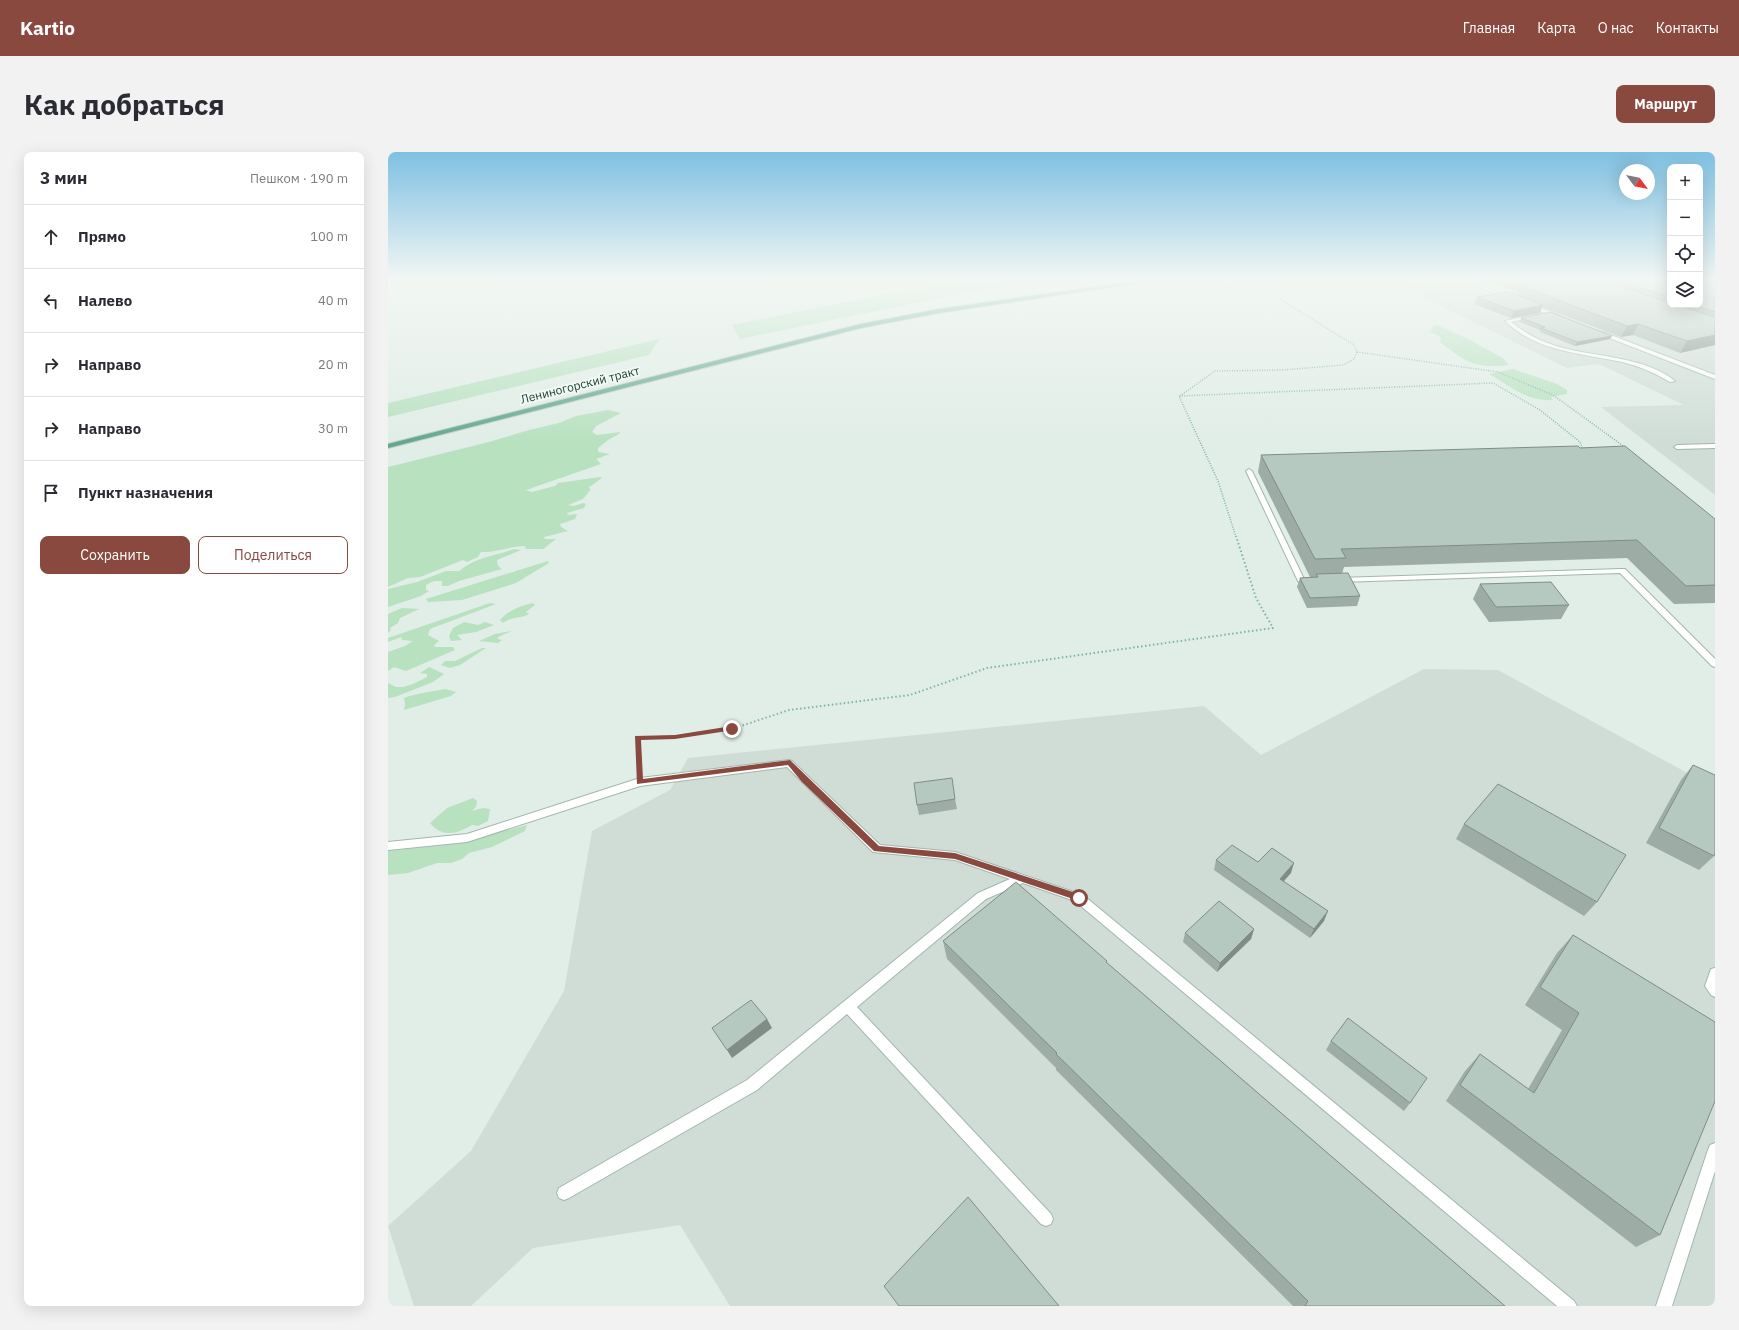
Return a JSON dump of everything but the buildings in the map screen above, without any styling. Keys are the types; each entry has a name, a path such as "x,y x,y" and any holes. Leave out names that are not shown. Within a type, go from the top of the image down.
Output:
{"main road":[{"name":"Лениногорский тракт","path":"388,446 831,334"}],"lane":[{"path":"1524,334 1528,337 1569,351 1602,355 1629,362 1657,372 1672,382"},
{"path":"1603,334 1715,377"},
{"path":"1677,447 1715,446"},
{"path":"1249,471 1302,581 1318,580"},
{"path":"1334,580 1622,572 1715,664"},
{"path":"388,846 467,838 640,782 790,763 805,780 877,849 955,856 1079,898 1569,1306"},
{"path":"564,1193 752,1085 982,896 1022,878"},
{"path":"1715,973 1711,986 1715,991"},
{"path":"848,1006 1046,1219"},
{"path":"1664,1306 1715,1150"}],"path":[{"path":"1179,396 1215,371 1283,370 1343,365 1354,359 1357,352 1354,345 1336,334"},
{"path":"1357,352 1498,372 1553,395 1626,448"},
{"path":"1179,396 1493,383 1540,410 1580,442 1585,454"},
{"path":"640,782 637,738 675,737 725,730 789,710 910,696 987,668 1273,628 1256,598 1218,481 1179,396"}],"shaded area":[{"path":"1497,334 1715,334 1715,495 1601,407 1684,405 1599,364 1567,368"},
{"path":"1424,669 1498,670 1715,788 1715,1306 730,1306 680,1225 533,1248 471,1306 414,1306 388,1226 471,1151 564,991 592,831 670,790 688,758 1204,706 1261,755"}],"green space":[{"path":"737,334 765,334 740,339"},
{"path":"1434,334 1457,334 1503,358 1509,365 1479,365 1464,359 1440,342 1441,339"},
{"path":"659,339 649,355 388,417 388,403"},
{"path":"1513,369 1557,384 1567,390 1567,394 1551,397 1553,400 1544,400 1527,396 1489,374"},
{"path":"608,410 621,413 596,426 592,432 597,435 620,432 598,448 598,452 610,454 596,459 601,464 526,490 532,492 555,486 558,483 600,477 602,478 588,488 591,489 583,499 568,505 574,506 583,503 586,504 584,508 567,513 568,515 577,514 575,519 560,524 561,527 568,531 544,537 545,539 556,539 543,549 526,549 525,546 481,552 478,557 467,562 463,560 420,577 408,578 388,587 388,467 489,442 559,423 576,416"},
{"path":"514,549 521,550 497,560 498,566 502,569 459,581 448,586 442,586 442,581 434,581 426,585 426,590 429,591 421,596 388,607 388,589 417,582 446,571 459,571 465,566 478,560"},
{"path":"548,561 549,563 516,583 462,600 428,602 426,599"},
{"path":"490,603 496,604 430,629 428,635 439,641 434,645 435,647 453,647 455,650 406,671 394,667 388,671 388,652 405,646 413,641 402,640 401,637 388,642 388,638"},
{"path":"533,603 535,605 526,612 529,614 523,617 510,619 503,623 500,620 515,609"},
{"path":"402,608 419,609 400,618 398,623 390,628 391,630 388,633 388,614"},
{"path":"464,622 478,625 485,622 494,625 476,632 457,635 462,640 451,641 449,636 453,628"},
{"path":"512,631 498,637 498,639 502,640 498,643 479,641 495,634"},
{"path":"482,648 486,648 460,665 450,668 441,665 445,661 455,661"},
{"path":"429,667 444,674 433,682 395,697 388,698 388,683 396,687 403,687 413,684 427,677 427,674 420,673"},
{"path":"445,689 456,692 451,696 404,710 404,698"},
{"path":"473,798 477,801 476,807 472,811 483,808 490,809 488,821 478,826 472,825 461,831 450,833 440,831 430,823 447,808"},
{"path":"527,825 525,831 492,847 469,853 462,859 451,863 437,863 408,873 388,875 388,851 455,844"}],"route":[{"path":"732,729 675,737 637,738 640,782 695,773 790,763 805,780 877,849 955,856 1079,898"}]}
